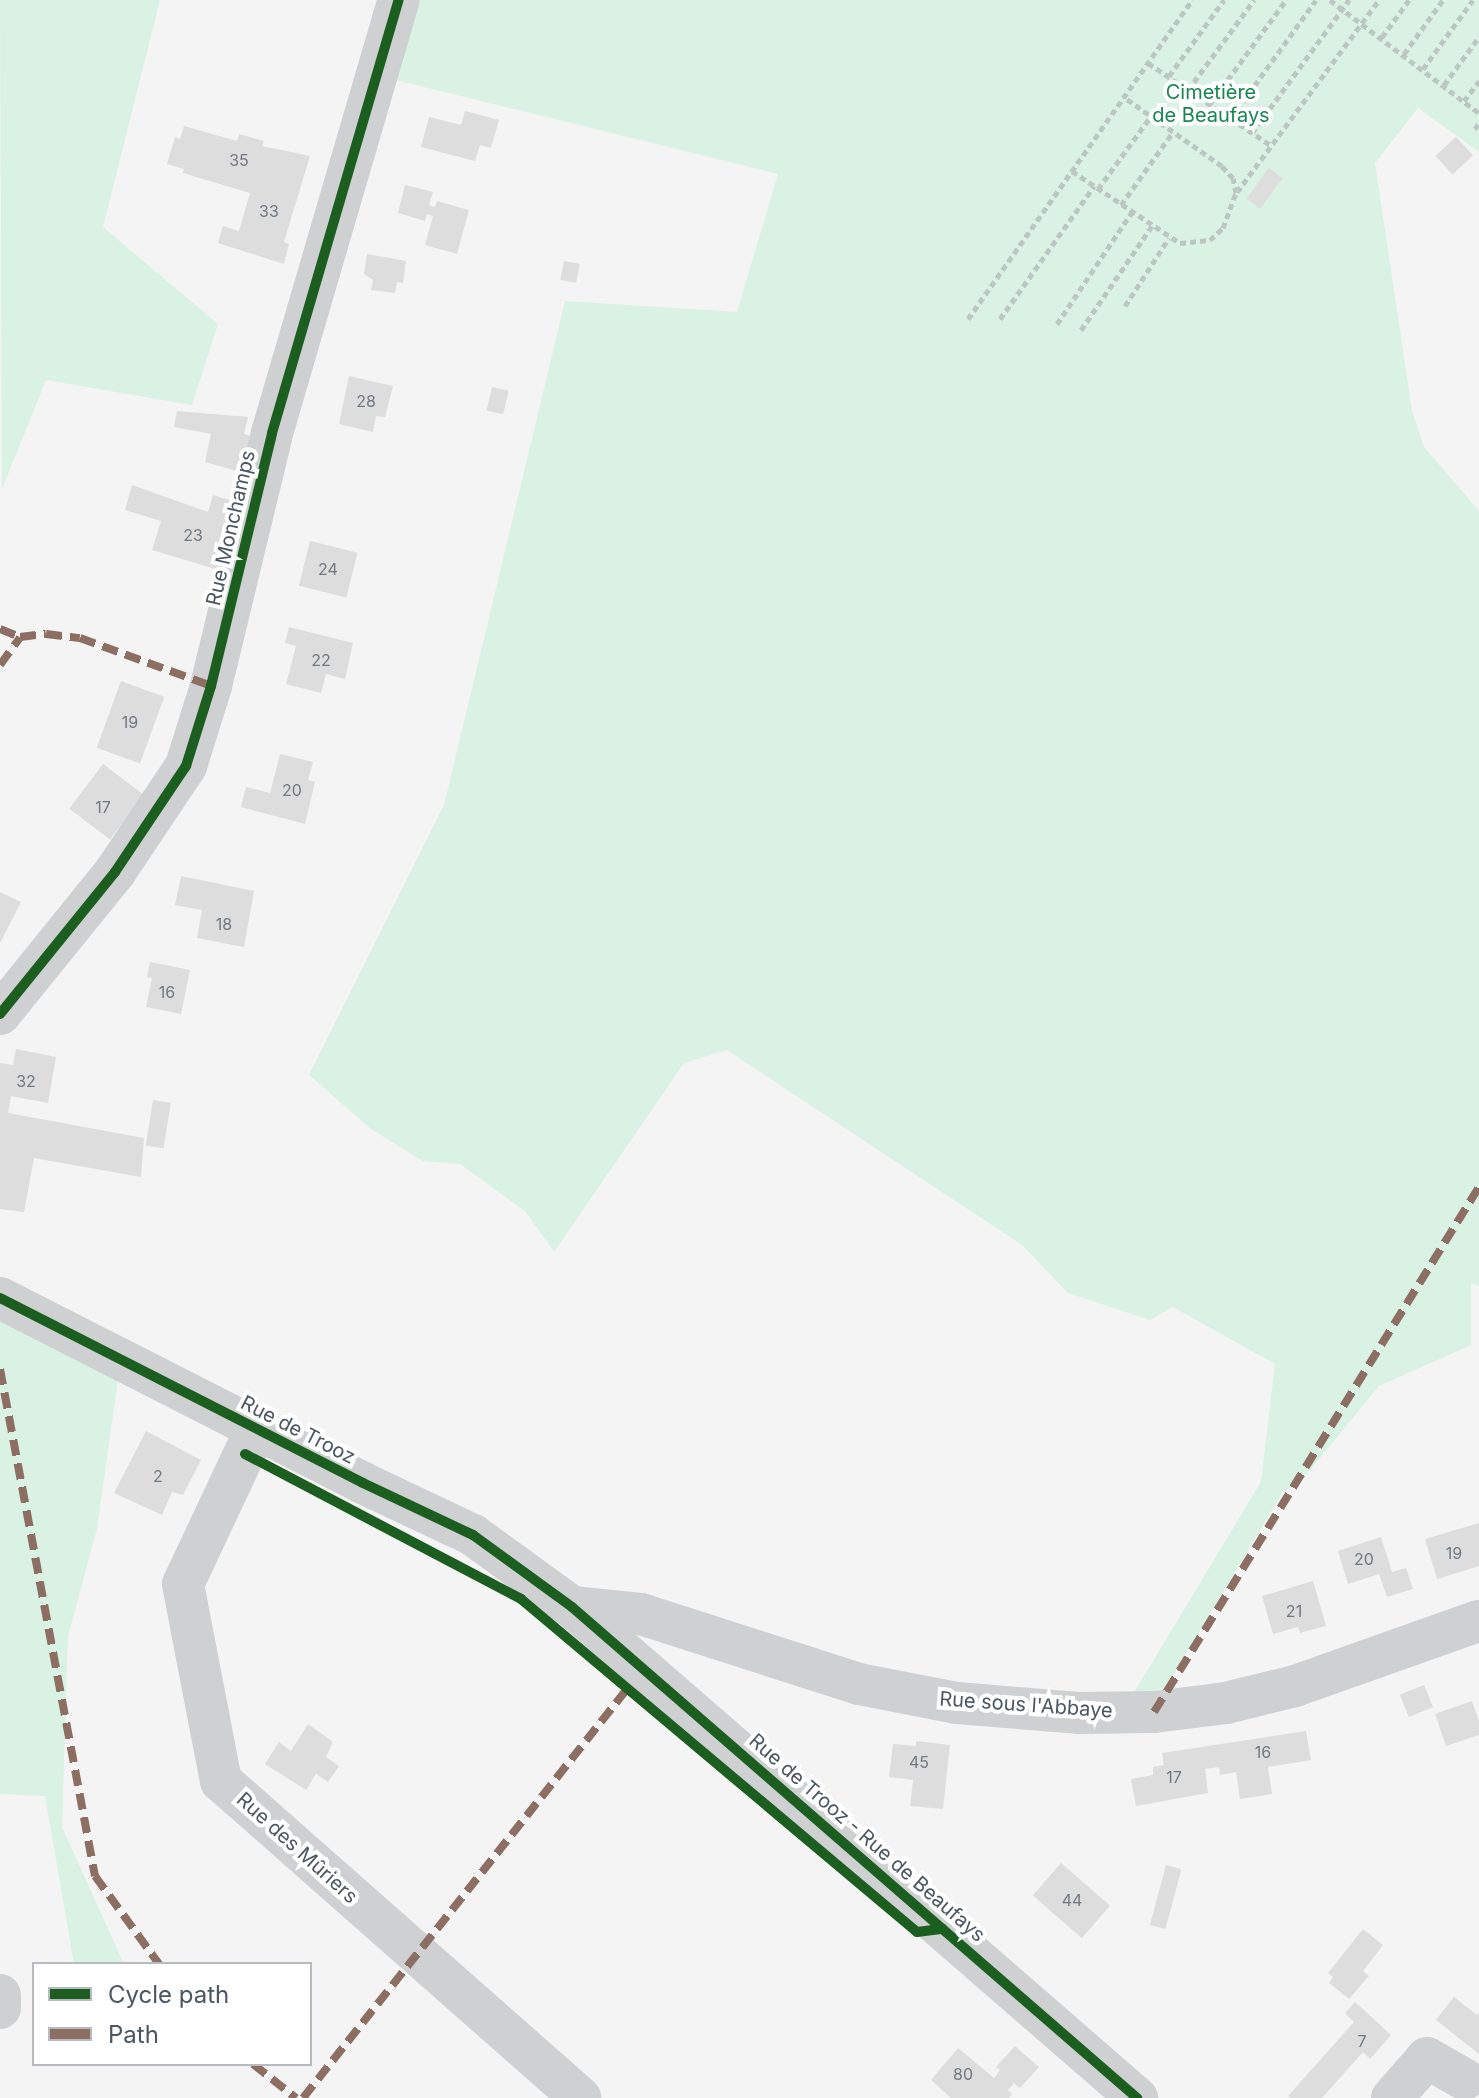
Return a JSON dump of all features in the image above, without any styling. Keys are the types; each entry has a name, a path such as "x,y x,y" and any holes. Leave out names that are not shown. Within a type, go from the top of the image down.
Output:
{"street":[{"name":"Rue Monchamps","path":"0,1014 115,872 186,766 211,686 272,433 399,0"},
{"name":"Rue de Trooz","path":"0,1298 256,1429 473,1535 572,1607"},
{"name":"Rue des Mûriers","path":"256,1429 183,1584 221,1781 580,2098"},
{"name":"Rue sous l'Abbaye","path":"572,1607 641,1614 859,1684 957,1703 1078,1713 1154,1712 1226,1703 1295,1686 1479,1621"},
{"name":"Rue de Trooz - Rue de Beaufays","path":"572,1607 1137,2098"},
{"path":"0,1995 0,2008"},
{"path":"1392,2098 1427,2058 1464,2079"}],"path":[{"path":"968,319 1192,0"},
{"path":"1169,76 1224,0"},
{"path":"1188,90 1254,0"},
{"path":"1210,104 1286,0"},
{"path":"1231,118 1316,0"},
{"path":"1330,0 1479,113"},
{"path":"1252,133 1349,0"},
{"path":"1072,171 1169,238 1180,243 1210,240 1223,228 1236,193 1379,0"},
{"path":"1382,37 1409,0"},
{"path":"1404,54 1443,0"},
{"path":"1423,69 1473,0"},
{"path":"1444,85 1479,37"},
{"path":"1148,63 1272,146"},
{"path":"1464,101 1479,81"},
{"path":"1124,97 1222,166 1233,178 1236,193"},
{"path":"1000,319 1151,116"},
{"path":"1121,205 1173,132"},
{"path":"1057,324 1132,212"},
{"path":"1081,330 1152,226"},
{"path":"1125,306 1169,238"}],"green space":[{"path":"0,0 160,0 103,227 218,324 192,405 46,380 2,489"},
{"name":"Cimetière de Beaufays","path":"411,0 1479,0 1479,152 1418,108 1375,163 1412,411 1424,447 1479,511 1479,1286 1471,1283 1471,1345 1379,1386 1301,1481 1283,1492 1166,1687 1130,1699 1261,1482 1275,1364 1173,1307 1150,1320 1068,1293 1022,1245 727,1050 684,1063 554,1252 526,1212 460,1164 423,1161 371,1129 309,1075 444,805 565,301 737,312 778,174 388,78"},
{"path":"0,1318 118,1379 97,1529 68,1636 62,1827 123,1962 74,1962 45,1796 0,1794"}],"building":[{"path":"465,111 499,120 491,148 480,145 475,161 421,147 429,117 461,125"},
{"path":"184,126 237,141 239,134 264,141 262,146 310,156 284,242 289,244 284,264 218,243 223,226 239,231 250,193 183,173 184,169 167,164 175,137 180,139"},
{"path":"1456,137 1473,155 1453,174 1436,156"},
{"path":"1269,168 1283,178 1260,209 1247,199"},
{"path":"405,185 433,192 429,205 435,207 437,201 469,210 457,254 425,245 433,216 427,214 425,221 398,213"},
{"path":"367,254 406,261 403,283 397,282 395,293 371,290 373,280 364,274"},
{"path":"564,261 580,264 576,283 560,280"},
{"path":"349,376 393,386 385,417 376,416 373,432 339,424"},
{"path":"492,387 509,391 503,414 487,410"},
{"path":"177,411 248,417 244,434 253,437 244,473 205,462 211,434 174,427"},
{"path":"132,485 208,512 213,495 239,503 219,570 152,550 161,521 125,510"},
{"path":"310,541 358,553 346,597 299,586"},
{"path":"289,627 353,643 345,679 326,674 321,693 286,684 296,646 285,643"},
{"path":"121,681 164,697 140,763 97,748"},
{"path":"280,754 313,762 308,780 315,782 305,824 241,807 246,787 270,793"},
{"path":"103,764 144,795 110,839 69,809"},
{"path":"181,876 254,891 244,947 197,938 202,910 175,905"},
{"path":"0,892 21,902 0,943"},
{"path":"150,962 190,970 181,1014 146,1007 152,978 147,977"},
{"path":"16,1049 56,1057 48,1103 11,1096 8,1113 144,1138 141,1177 34,1158 24,1212 0,1209 0,1063 13,1065"},
{"path":"153,1100 171,1103 164,1148 146,1145"},
{"path":"146,1431 201,1460 183,1495 172,1492 162,1515 114,1493"},
{"path":"1479,1523 1479,1566 1437,1579 1425,1539"},
{"path":"1381,1537 1392,1572 1406,1568 1413,1589 1387,1597 1379,1574 1348,1584 1338,1551"},
{"path":"1313,1581 1326,1626 1300,1633 1298,1627 1273,1634 1262,1596"},
{"path":"1424,1685 1433,1707 1409,1717 1400,1695"},
{"path":"1472,1701 1479,1721 1479,1735 1446,1746 1435,1714"},
{"path":"308,1724 333,1742 326,1757 339,1766 328,1782 316,1774 306,1790 265,1764 279,1742 291,1751"},
{"path":"1306,1731 1311,1760 1268,1767 1272,1794 1240,1799 1236,1772 1220,1775 1219,1767 1205,1769 1208,1793 1136,1806 1131,1779 1153,1775 1153,1767 1164,1765 1162,1753"},
{"path":"916,1741 950,1745 943,1809 910,1806 913,1780 889,1777 893,1744 916,1746"},
{"path":"1061,1863 1110,1906 1082,1938 1033,1895"},
{"path":"1166,1865 1181,1869 1165,1929 1150,1925"},
{"path":"1363,1929 1383,1945 1363,1971 1369,1976 1349,1999 1329,1983 1333,1977 1328,1973"},
{"path":"1454,1997 1477,2015 1479,2012 1479,2054 1436,2020"},
{"path":"1355,2002 1391,2035 1370,2059 1363,2052 1322,2098 1288,2096 1354,2022 1345,2013"},
{"path":"1015,2046 1039,2067 1020,2088 1014,2083 1008,2090 1012,2094 1009,2098 951,2098 931,2080 958,2048 994,2078 1000,2070 996,2067"}],"marked path":[{"path":"0,629 20,637 46,634 80,638 211,686"},
{"path":"0,665 20,637"},
{"path":"1154,1712 1479,1187"},
{"path":"0,1369 95,1876 158,1962"},
{"path":"303,2098 627,1689"},
{"path":"256,2066 296,2098"}],"cycle path":[{"path":"0,1014 115,872 186,766 211,686 272,433 399,0"},
{"path":"0,1298 363,1483 473,1535 572,1607 1137,2098"},
{"path":"245,1454 521,1599 917,1932 943,1929"}]}
